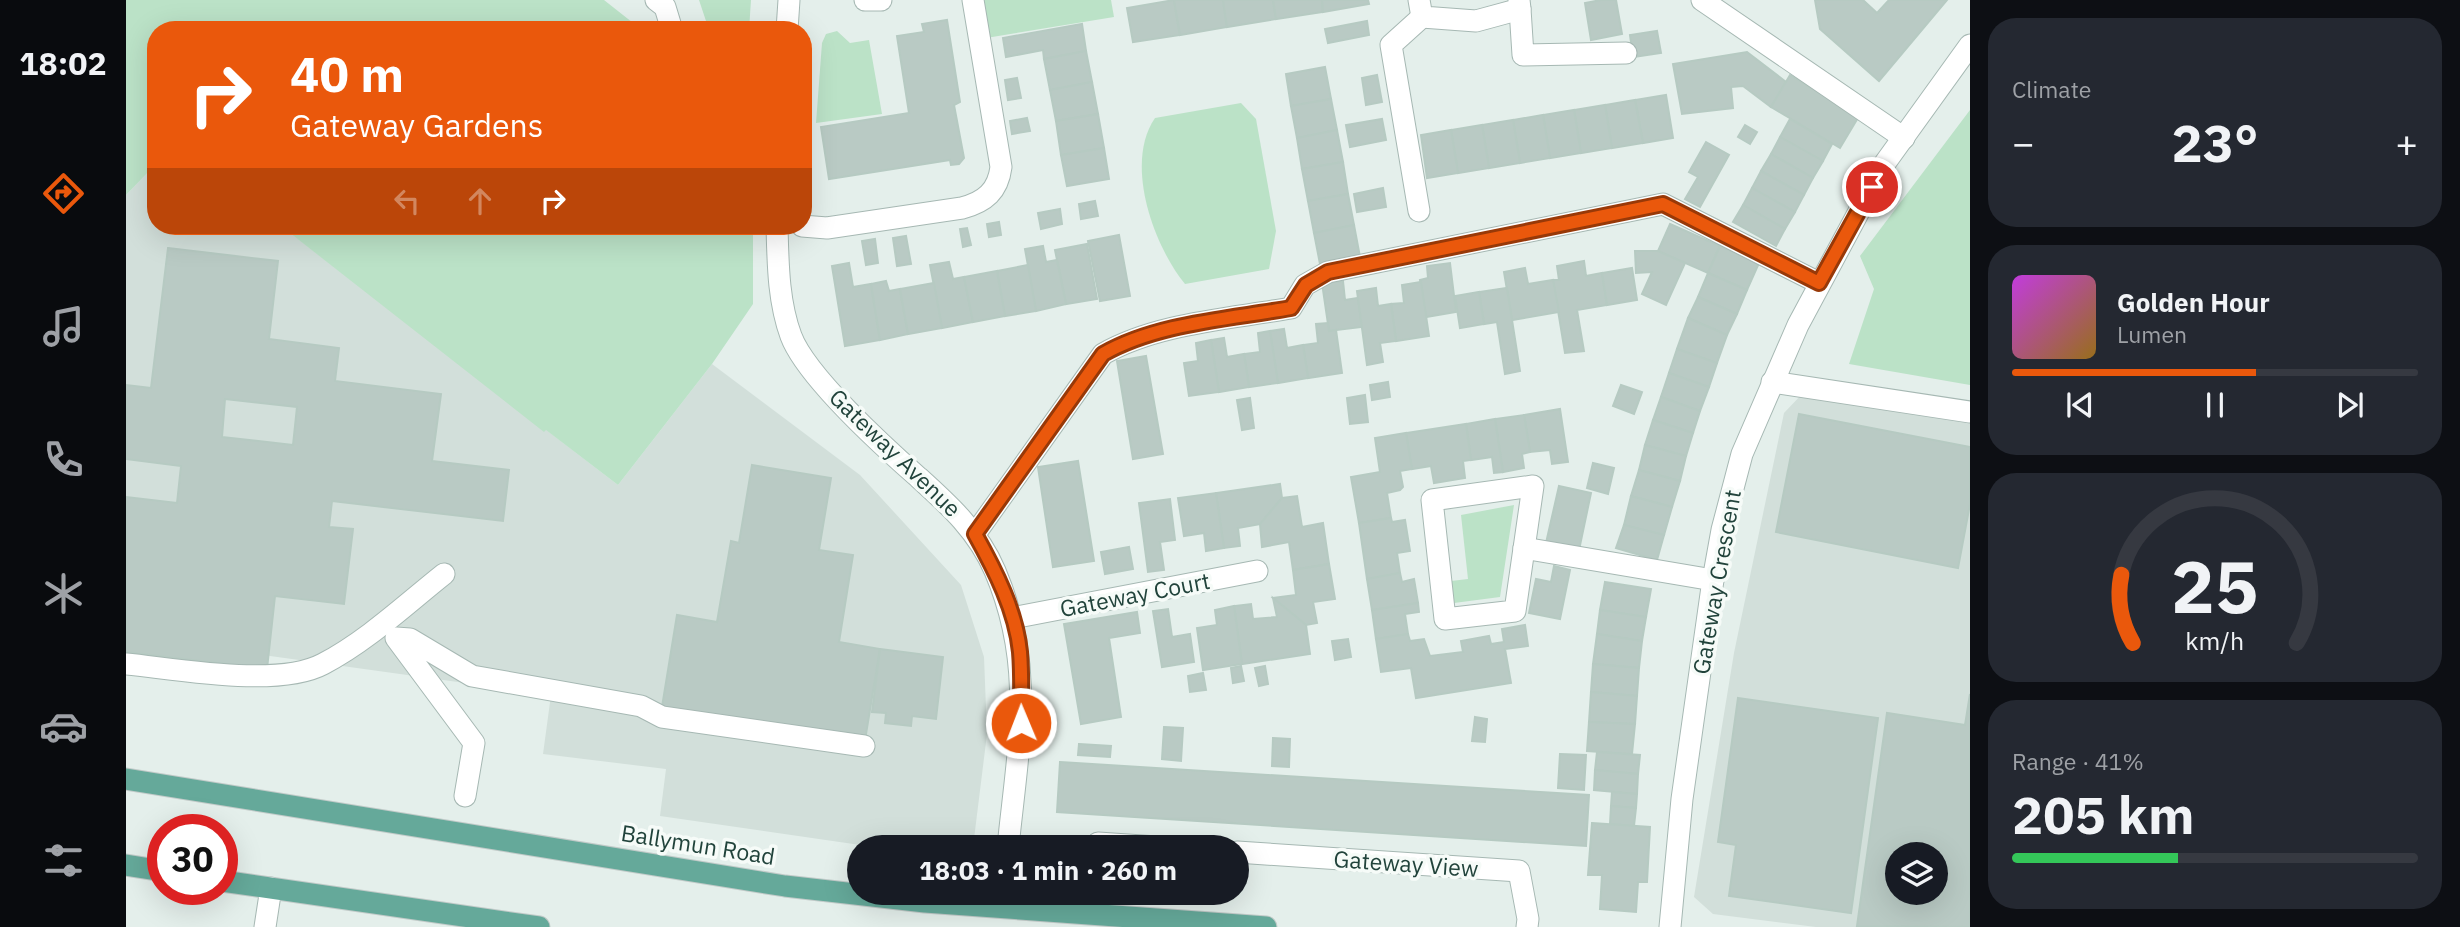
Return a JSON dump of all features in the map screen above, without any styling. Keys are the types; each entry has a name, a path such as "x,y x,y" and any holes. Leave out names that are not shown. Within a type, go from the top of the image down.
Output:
{"main road":[{"name":"Ballymun Road","path":"126,779 785,886 847,890"},
{"path":"126,865 147,868"},
{"path":"238,883 539,927"},
{"name":"Ballymun Road","path":"1052,905 1266,927"}],"street":[{"path":"656,0 665,7 670,21"},
{"path":"788,21 789,0"},
{"path":"865,0 881,0"},
{"path":"812,227 827,228 962,208 979,203 992,193 1001,167 973,0"},
{"path":"1702,0 1904,138"},
{"path":"1419,211 1391,45 1420,9 1476,20 1520,4 1523,55 1626,53"},
{"name":"Gateway Crescent","path":"1670,927 1682,799 1713,580 1722,530 1742,454 1772,382 1819,283 1885,163 1970,45"},
{"path":"975,534 1103,354 1119,345 1167,331 1291,308 1306,285 1328,272 1663,204 1819,283"},
{"name":"Gateway Avenue","path":"778,235 782,299 792,338 832,392 883,446 956,512 975,534 994,569 1013,618 1020,651 1021,723 1009,835"},
{"path":"1772,382 1970,412"},
{"path":"1533,486 1524,548 1515,611 1445,619 1432,500 1533,486"},
{"path":"1524,548 1713,580"},
{"name":"Gateway Court","path":"1013,618 1257,571"},
{"path":"126,664 272,676 321,666 370,632 444,574"},
{"path":"465,796 474,743 396,638 410,639 472,676 641,706 662,718 864,746"},
{"name":"Gateway View","path":"1249,853 1519,871 1528,919 1527,927"},
{"path":"265,927 271,888"}],"shaded area":[{"path":"147,173 147,235 293,235 618,485 712,364 860,475 961,585 984,657 987,734 974,835 847,835 847,843 660,816 666,769 543,754 551,695 126,636 126,195"},
{"path":"1803,393 1970,421 1970,927 1816,927 1713,914 1694,897 1734,653 1784,413"}],"green space":[{"path":"126,0 604,0 631,21 147,21 147,173 126,195"},
{"path":"699,0 751,0 750,21 706,21"},
{"path":"974,0 1111,0 1114,17 980,39"},
{"path":"837,31 850,43 869,40 882,114 816,123 822,43 826,34"},
{"path":"1241,103 1256,119 1276,231 1269,269 1185,284 1162,248 1146,203 1142,157 1146,136 1155,118"},
{"path":"1970,110 1970,385 1849,364 1874,289 1860,256"},
{"path":"292,235 753,235 753,304 712,364 618,485 546,430 544,432"},
{"path":"1514,505 1500,597 1454,603 1451,581 1468,579 1461,515"}],"building":[{"path":"1174,0 1180,35 1133,42 1127,8"},
{"path":"1174,0 1223,0 1227,27 1180,35"},
{"path":"1223,0 1273,0 1276,19 1227,27"},
{"path":"1273,0 1322,0 1323,12 1276,19"},
{"path":"1322,0 1368,0 1369,4 1323,12"},
{"path":"1616,0 1622,34 1591,40 1585,3"},
{"path":"1815,0 1863,0 1877,13 1889,0 1947,0 1879,81 1820,29"},
{"path":"947,20 960,102 954,105 964,158 959,164 951,165 950,160 829,179 821,127 909,113 897,36 924,32 922,24"},
{"path":"1367,21 1369,35 1328,43 1325,29"},
{"path":"1082,24 1086,51 1044,59 1043,50 1006,57 1003,38"},
{"path":"1657,31 1661,53 1633,57 1630,35"},
{"path":"1086,51 1092,82 1050,90 1044,59"},
{"path":"1747,52 1786,82 1771,107 1743,86 1731,87 1733,108 1682,114 1673,64"},
{"path":"1325,67 1331,99 1291,106 1286,74"},
{"path":"1377,75 1382,102 1366,105 1362,78"},
{"path":"1790,75 1859,116 1840,148 1771,107"},
{"path":"1017,78 1021,98 1008,100 1005,80"},
{"path":"1092,82 1098,114 1056,121 1050,90"},
{"path":"1666,95 1673,138 1643,143 1635,100"},
{"path":"1331,99 1337,130 1297,138 1291,106"},
{"path":"1635,100 1643,143 1612,148 1605,105"},
{"path":"1605,105 1612,148 1581,153 1574,110"},
{"path":"1574,110 1581,153 1550,158 1543,115"},
{"path":"1098,114 1104,148 1061,155 1056,121"},
{"path":"1543,115 1550,158 1520,163 1513,120"},
{"path":"1027,118 1030,131 1012,134 1010,121"},
{"path":"1382,119 1386,140 1350,147 1346,125"},
{"path":"1790,119 1832,144 1823,161 1780,137"},
{"path":"1513,120 1520,163 1489,168 1482,125"},
{"path":"1482,125 1489,168 1458,173 1451,130"},
{"path":"1745,125 1757,132 1750,144 1738,137"},
{"path":"1337,130 1343,162 1302,169 1297,138"},
{"path":"1451,130 1458,173 1427,178 1421,135"},
{"path":"1780,137 1823,161 1813,178 1771,154"},
{"path":"1706,142 1729,155 1700,207 1685,199 1698,177 1689,172"},
{"path":"1104,148 1109,179 1067,186 1061,155"},
{"path":"1771,154 1813,178 1804,195 1761,171"},
{"path":"1343,162 1348,194 1308,201 1302,169"},
{"path":"1761,171 1804,195 1795,212 1752,188"},
{"path":"1383,188 1386,207 1357,212 1354,194"},
{"path":"1752,188 1795,212 1785,229 1743,205"},
{"path":"1348,194 1354,225 1314,233 1308,201"},
{"path":"1095,201 1098,216 1081,219 1079,204"},
{"path":"1743,205 1785,229 1776,246 1733,222"},
{"path":"1060,209 1062,224 1041,229 1038,213"},
{"path":"999,222 1001,235 989,237 987,224"},
{"path":"1670,224 1720,246 1708,273 1658,251"},
{"path":"1354,225 1360,257 1320,264 1314,233"},
{"path":"967,228 971,245 963,247 960,229"},
{"path":"1119,235 1130,296 1100,301 1088,241"},
{"path":"906,236 911,264 897,266 893,238"},
{"path":"875,239 878,263 866,265 862,241"},
{"path":"1087,244 1097,299 1066,304 1055,250"},
{"path":"1043,246 1046,262 1057,260 1066,304 1036,311 1025,249"},
{"path":"1720,246 1759,263 1747,290 1708,273"},
{"path":"168,248 278,261 269,339 339,348 335,381 441,394 432,461 509,470 503,521 332,501 329,527 353,529 344,604 275,596 267,669 126,652 126,497 177,503 181,466 126,459 126,385 151,388","holes":["225,399 297,407 293,445 222,437"]},
{"path":"1635,251 1658,251 1685,263 1666,305 1642,294 1652,272 1636,273"},
{"path":"1584,261 1586,276 1602,273 1607,305 1577,310 1584,351 1565,353 1553,280 1559,280 1557,266"},
{"path":"949,262 953,279 964,277 973,322 942,328 930,265"},
{"path":"849,263 853,287 871,284 880,340 845,346 832,266"},
{"path":"1450,263 1456,312 1426,317 1420,280 1428,278 1427,266"},
{"path":"1028,265 1036,311 1005,316 997,271"},
{"path":"1525,268 1528,284 1553,280 1559,312 1512,320 1504,272"},
{"path":"1632,268 1637,300 1607,305 1602,273"},
{"path":"997,271 1005,316 973,322 964,277"},
{"path":"1708,273 1747,290 1737,314 1698,297"},
{"path":"886,281 889,291 900,289 908,334 880,340 871,284"},
{"path":"1343,281 1345,300 1358,298 1362,327 1329,331 1322,283"},
{"path":"1421,282 1429,336 1396,341 1391,304 1404,303 1402,285"},
{"path":"934,283 942,328 908,334 900,289"},
{"path":"1376,288 1378,306 1391,304 1396,341 1380,343 1383,362 1367,365 1357,291"},
{"path":"1507,288 1520,371 1505,374 1497,322 1484,324 1479,292"},
{"path":"1479,292 1484,324 1460,328 1455,296"},
{"path":"1698,297 1737,314 1727,335 1688,318"},
{"path":"1688,318 1727,335 1717,363 1677,349"},
{"path":"1328,323 1329,331 1336,330 1342,373 1308,378 1303,345 1318,343 1316,324"},
{"path":"1284,329 1287,348 1303,345 1308,378 1278,383 1270,331"},
{"path":"1270,331 1278,383 1249,387 1244,354 1260,352 1258,333"},
{"path":"1224,338 1227,357 1244,354 1249,387 1219,392 1211,340"},
{"path":"1211,340 1219,392 1189,396 1184,363 1198,361 1196,343"},
{"path":"1677,349 1717,363 1709,387 1669,373"},
{"path":"1146,356 1163,454 1133,459 1117,361"},
{"path":"1669,373 1709,387 1700,411 1661,397"},
{"path":"1388,382 1390,397 1372,400 1370,385"},
{"path":"1621,385 1642,392 1634,414 1613,406"},
{"path":"1365,395 1368,422 1350,424 1347,398"},
{"path":"1661,397 1700,411 1693,433 1653,420"},
{"path":"1250,398 1254,428 1242,430 1237,400"},
{"path":"1560,409 1568,462 1552,464 1550,450 1530,452 1524,415"},
{"path":"1799,414 1970,447 1970,504 1958,568 1776,532"},
{"path":"1524,415 1530,452 1522,454 1524,468 1503,472 1495,419"},
{"path":"1495,419 1503,472 1494,473 1492,457 1471,460 1466,424"},
{"path":"1653,420 1693,433 1686,456 1645,445"},
{"path":"1466,424 1471,460 1463,461 1465,478 1434,483 1431,466 1412,469 1406,433"},
{"path":"1406,433 1412,469 1400,471 1403,487 1387,493 1391,518 1359,523 1351,477 1380,472 1375,438"},
{"path":"1645,445 1686,456 1680,481 1639,470"},
{"path":"1078,461 1094,561 1053,567 1038,467"},
{"path":"1593,463 1614,468 1608,494 1587,488"},
{"path":"752,465 831,478 819,550 853,555 839,642 880,649 865,740 662,707 677,615 717,622 731,541 739,543"},
{"path":"1639,470 1680,481 1672,507 1631,496"},
{"path":"1280,484 1282,498 1260,524 1238,528 1240,546 1224,548 1216,493"},
{"path":"1559,486 1591,493 1579,550 1546,543"},
{"path":"1216,493 1224,548 1206,551 1204,533 1184,536 1178,498"},
{"path":"1297,496 1302,527 1323,523 1329,564 1293,570 1289,542 1262,547 1260,524 1282,498"},
{"path":"1631,496 1672,507 1664,535 1624,525"},
{"path":"1170,499 1175,540 1160,542 1164,570 1148,572 1139,503"},
{"path":"1391,518 1392,522 1405,520 1410,551 1397,553 1400,573 1367,579 1359,523"},
{"path":"1624,525 1664,535 1657,560 1616,548"},
{"path":"1129,547 1133,569 1105,574 1101,552"},
{"path":"1329,564 1335,599 1313,602 1317,623 1306,625 1273,598 1296,595 1293,570"},
{"path":"1554,566 1570,570 1560,619 1529,613 1536,579 1551,582"},
{"path":"1400,573 1402,582 1414,579 1418,603 1372,610 1367,579"},
{"path":"1605,582 1651,589 1646,617 1600,610"},
{"path":"1273,598 1306,625 1310,654 1242,664 1234,606 1251,604 1253,619 1277,617"},
{"path":"1418,603 1419,612 1405,614 1408,634 1376,639 1372,610"},
{"path":"1234,606 1242,664 1203,670 1197,628 1217,625 1215,610"},
{"path":"1168,609 1172,637 1190,634 1194,662 1162,667 1153,611"},
{"path":"1600,610 1646,617 1642,641 1597,634"},
{"path":"1137,612 1140,633 1109,638 1121,717 1081,724 1064,624"},
{"path":"1525,625 1528,646 1505,649 1511,683 1416,698 1411,668 1381,672 1376,639 1408,634 1410,641 1424,639 1430,656 1463,652 1461,641 1489,636 1491,644 1504,642 1502,629"},
{"path":"1597,634 1642,641 1639,668 1593,664"},
{"path":"1348,639 1351,657 1335,660 1332,641"},
{"path":"880,649 943,657 936,719 912,716 911,726 885,723 886,713 872,712"},
{"path":"1593,664 1639,668 1637,696 1591,692"},
{"path":"1241,666 1244,681 1233,683 1231,668"},
{"path":"1265,666 1268,684 1259,686 1255,668"},
{"path":"1203,673 1206,690 1190,692 1188,676"},
{"path":"1591,692 1637,696 1635,724 1589,722"},
{"path":"1970,694 1970,927 1857,926 1887,713 1965,725"},
{"path":"1738,698 1878,718 1851,913 1729,896 1736,845 1718,842"},
{"path":"1475,717 1487,719 1485,742 1472,741"},
{"path":"1589,722 1635,724 1632,754 1587,751"},
{"path":"1164,727 1183,728 1181,761 1162,759"},
{"path":"1273,738 1290,739 1289,767 1272,766"},
{"path":"1079,744 1111,746 1110,757 1078,755"},
{"path":"1597,752 1640,755 1638,774 1595,770"},
{"path":"1560,754 1586,755 1584,790 1558,788"},
{"path":"1060,762 1589,795 1586,846 1057,812"},
{"path":"1595,770 1638,774 1637,794 1594,790"},
{"path":"1612,792 1637,794 1636,808 1611,806"},
{"path":"1611,806 1636,808 1634,826 1610,824"},
{"path":"1592,823 1650,827 1647,882 1638,882 1636,912 1600,909 1602,875 1588,875"}],"route":[{"path":"1021,723 1020,651 1013,618 994,569 975,534 1103,354 1119,345 1167,331 1291,308 1306,285 1328,272 1663,204 1819,283 1872,187"}]}
